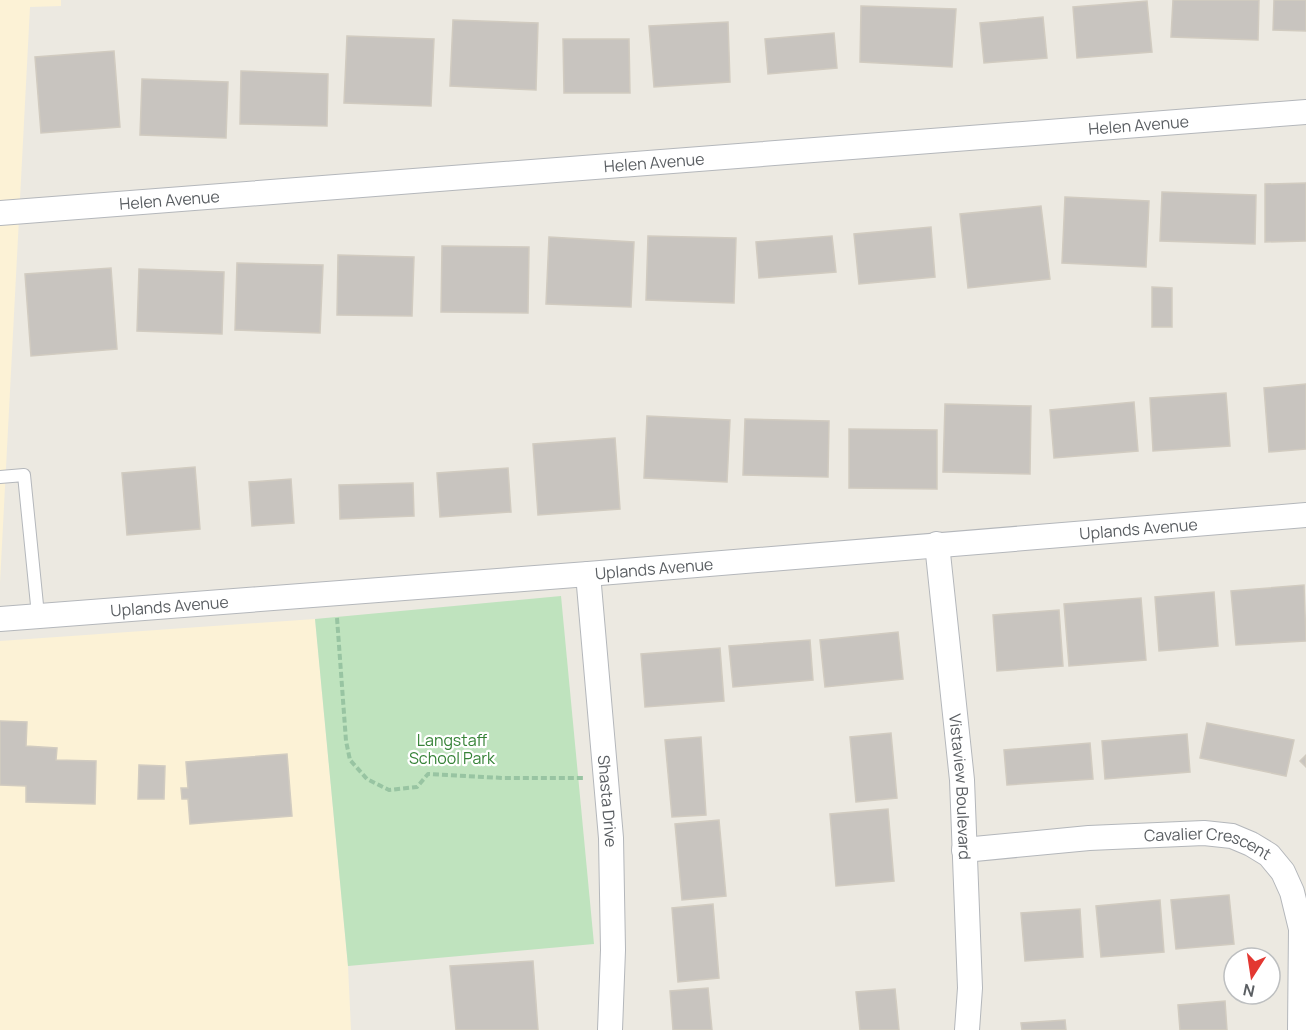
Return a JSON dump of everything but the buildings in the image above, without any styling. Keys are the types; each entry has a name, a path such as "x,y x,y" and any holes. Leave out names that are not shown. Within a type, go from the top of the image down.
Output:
{"street":[{"name":"Helen Avenue","path":"0,213 1306,112"},
{"name":"Uplands Avenue","path":"0,619 588,574 1306,515"},
{"name":"Vistaview Boulevard","path":"937,544 962,780 970,988 967,1030"},
{"name":"Shasta Drive","path":"588,574 609,803 613,950 610,1030"},
{"name":"Cavalier Crescent","path":"964,850 1089,838 1204,833 1232,836 1251,844 1269,855 1283,872 1292,892 1301,929 1300,1030"}],"lane":[{"path":"0,477 24,475 38,615"}],"path":[{"path":"337,618 346,741 350,760 367,779 389,790 417,787 428,774 503,778 605,778"}],"shaded area":[{"path":"0,0 61,0 61,6 30,7 0,583"},
{"path":"315,619 348,966 351,1030 0,1030 0,641"}],"green space":[{"name":"Langstaff School Park","path":"561,596 594,944 348,966 315,619"}]}
